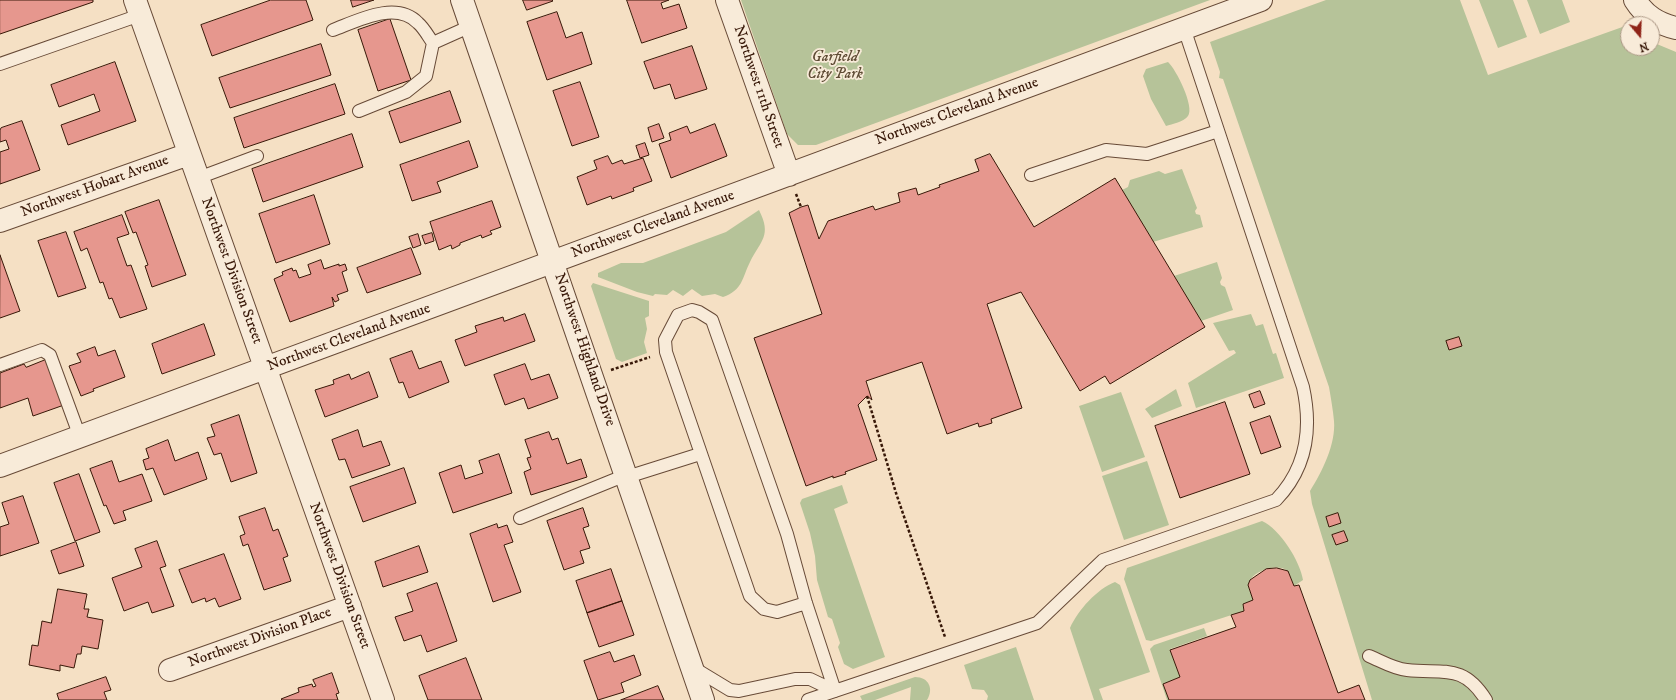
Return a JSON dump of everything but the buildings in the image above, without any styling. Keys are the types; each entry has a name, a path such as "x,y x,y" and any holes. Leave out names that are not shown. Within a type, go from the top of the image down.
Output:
{"street":[{"name":"Northwest Highland Drive","path":"462,0 593,376 703,700"},
{"name":"Northwest 11th Street","path":"727,0 789,174"},
{"name":"Northwest Cleveland Avenue","path":"0,466 266,369 1261,0"},
{"path":"1635,0 1647,16 1670,27"},
{"name":"Northwest Division Street","path":"137,8 383,700"},
{"name":"Northwest Hobart Avenue","path":"0,221 189,154"},
{"name":"Northwest Division Place","path":"170,670 350,606"}],"lane":[{"path":"0,64 137,8"},
{"path":"333,30 373,15 401,13 418,22 433,43 426,76 406,92 359,111"},
{"path":"433,43 471,26"},
{"path":"808,700 1037,623 1103,560 1276,500 1287,489 1298,467 1307,442 1307,405 1299,374 1184,28"},
{"path":"1031,175 1106,150 1147,154 1218,131"},
{"path":"198,178 256,156"},
{"path":"806,603 777,612 764,609 750,596 666,352 664,340 678,315 692,310 712,320 787,534 806,603 835,691"},
{"path":"0,365 42,350 50,355 80,437"},
{"path":"520,518 627,476 700,454"},
{"path":"1369,656 1406,670 1446,670 1462,675 1480,690 1486,700"},
{"path":"692,667 730,690 739,691 795,679 810,679 835,691"}],"path":[{"path":"593,376 666,352"},
{"path":"867,396 896,493 946,641"}],"green space":[{"name":"Garfield City Park","path":"741,0 1210,0 816,145 798,145 787,134"},
{"path":"1326,0 1460,0 1488,75 1620,28 1620,56 1660,56 1660,45 1676,52 1676,700 1372,700 1312,504 1310,491 1327,458 1333,439 1334,421 1329,387 1223,79 1219,78 1220,72 1210,42"},
{"path":"1479,0 1513,0 1527,37 1498,48"},
{"path":"1527,0 1562,0 1570,22 1540,34"},
{"path":"1168,62 1184,88 1189,105 1189,111 1188,116 1184,120 1166,126 1151,99 1143,76 1146,69"},
{"path":"1182,169 1197,208 1195,211 1196,214 1200,215 1203,227 1153,242 1122,190 1128,187 1130,180 1159,171 1165,174"},
{"path":"759,210 765,226 764,238 750,262 741,283 735,291 723,297 715,294 702,296 692,289 683,296 673,290 667,295 655,294 653,296 637,292 598,277 598,273 621,263 643,263 726,232"},
{"path":"1217,262 1222,278 1220,282 1221,285 1225,287 1233,310 1201,321 1174,276"},
{"path":"593,283 649,301 649,316 645,318 647,329 644,342 647,353 622,362 616,359 591,286"},
{"path":"1251,314 1256,326 1263,324 1273,354 1276,353 1284,378 1196,408 1188,383 1236,353 1234,350 1229,351 1213,323"},
{"path":"1176,389 1182,406 1152,418 1145,409"},
{"path":"1121,392 1145,457 1102,472 1079,406"},
{"path":"1147,461 1169,525 1124,540 1102,476"},
{"path":"842,485 848,503 834,509 885,657 853,669 844,664 838,647 840,643 832,619 828,617 817,580 815,556 810,533 800,503 802,499"},
{"path":"1262,521 1276,531 1288,546 1298,564 1303,580 1294,586 1290,575 1286,570 1282,568 1270,568 1264,570 1253,576 1250,580 1249,588 1253,600 1243,604 1244,611 1151,641 1146,640 1124,579 1127,568"},
{"path":"1115,582 1120,585 1150,672 1099,689 1103,700 1094,700 1070,628 1083,607 1095,595 1108,585"},
{"path":"1204,628 1207,636 1170,649 1180,677 1163,684 1169,700 1167,700 1150,649 1154,645"},
{"path":"1016,647 1034,700 987,700 988,696 984,690 972,689 964,665"},
{"path":"915,677 924,679 929,684 930,692 927,700 910,700 911,687 875,700 862,700 860,696"}]}
